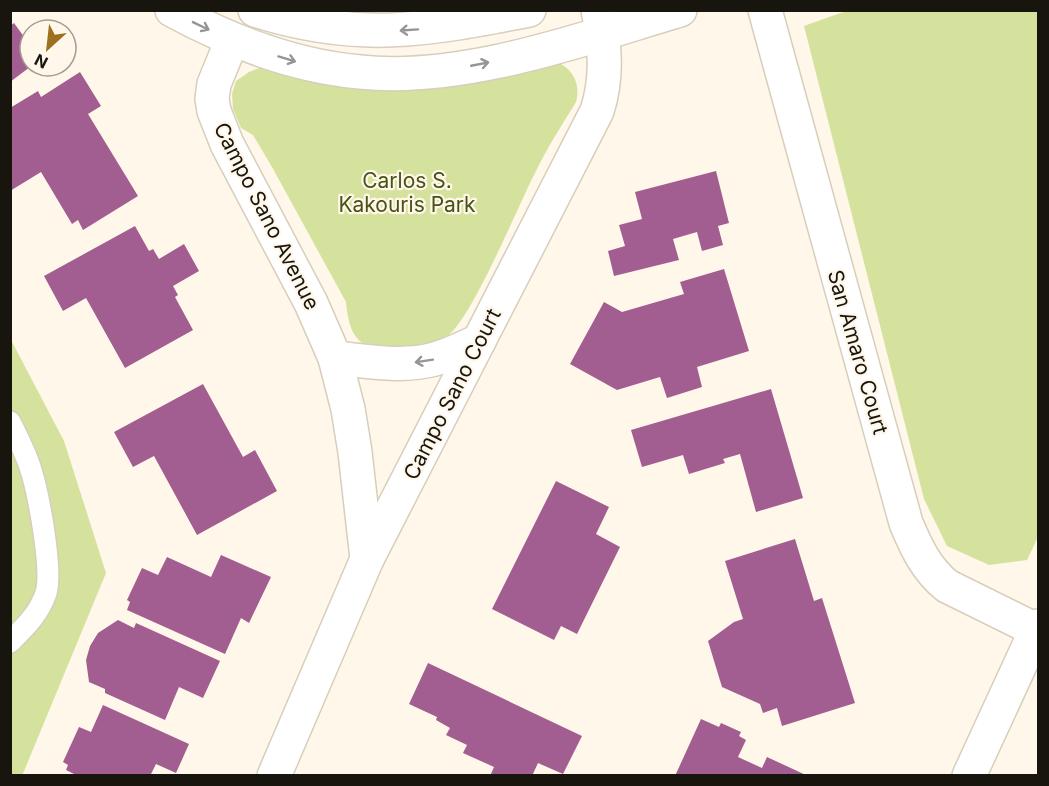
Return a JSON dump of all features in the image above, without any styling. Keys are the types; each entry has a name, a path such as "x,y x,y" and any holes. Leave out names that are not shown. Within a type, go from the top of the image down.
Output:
{"street":[{"path":"172,10 232,40 297,62 363,73 395,73 480,64 526,54 600,22 680,10"},
{"path":"255,10 305,24 334,29 386,32 443,27 529,10"},
{"name":"San Amaro Court","path":"765,10 862,367 906,523 916,546 934,576 947,586 1038,629"},
{"name":"Campo Sano Court","path":"274,776 367,559 597,111 605,81 600,22"},
{"name":"Campo Sano Avenue","path":"232,40 214,84 212,99 214,111 228,144 311,303 335,358 348,409 367,559"},
{"path":"335,358 391,364 415,363 436,359 479,341"},
{"path":"969,776 1038,629"}],"lane":[{"path":"10,422 30,466 46,552 48,579 46,593 33,619 10,642"}],"green space":[{"path":"849,10 1038,11 1038,537 1027,560 989,565 947,546 924,499 804,26"},
{"name":"Carlos S. Kakouris Park","path":"557,62 563,65 574,78 577,89 576,102 540,164 468,310 446,337 431,344 405,348 379,348 363,343 350,326 346,302 272,167 253,135 241,128 233,109 232,94 236,81 249,72 268,67"},
{"path":"10,338 64,441 106,573 22,776 10,775"}],"building":[{"path":"14,23 18,28 18,76 10,82 10,26"},
{"path":"80,72 101,106 88,114 138,196 83,230 78,220 72,224 41,172 10,191 10,108 38,91 41,97 71,78 78,78"},
{"path":"716,171 729,223 718,226 723,245 702,251 697,232 673,239 679,260 614,276 608,251 625,246 619,225 642,219 635,192"},
{"path":"135,226 149,251 153,249 159,259 184,244 199,271 173,286 178,295 175,297 193,330 125,368 86,298 63,311 44,276"},
{"path":"724,269 749,351 697,367 702,387 667,398 660,377 617,390 570,364 604,302 622,312 684,294 680,282"},
{"path":"203,384 243,457 255,450 277,491 197,535 154,456 133,467 114,432"},
{"path":"771,389 803,498 756,512 740,454 723,459 725,463 689,474 683,455 642,467 631,430"},
{"path":"556,481 609,507 596,534 620,547 577,634 561,626 554,640 492,609"},
{"path":"795,539 814,601 822,598 855,703 782,726 777,708 763,713 760,704 722,687 708,641 734,622 743,619 725,561"},
{"path":"221,555 271,577 249,623 241,618 225,654 127,610 130,602 127,600 142,568 158,575 167,557 211,577"},
{"path":"118,620 134,628 136,623 220,661 203,698 179,687 165,720 105,693 105,689 89,682 86,660 90,646 98,633"},
{"path":"428,663 582,736 563,774 538,763 532,776 490,776 494,767 463,753 467,745 446,735 450,728 436,720 437,717 409,704"},
{"path":"103,705 189,744 176,773 156,764 150,776 78,776 66,770 68,765 63,762 79,727 91,732"},
{"path":"701,719 719,727 721,723 741,732 739,736 746,740 738,757 762,768 767,757 808,776 675,776"}]}
